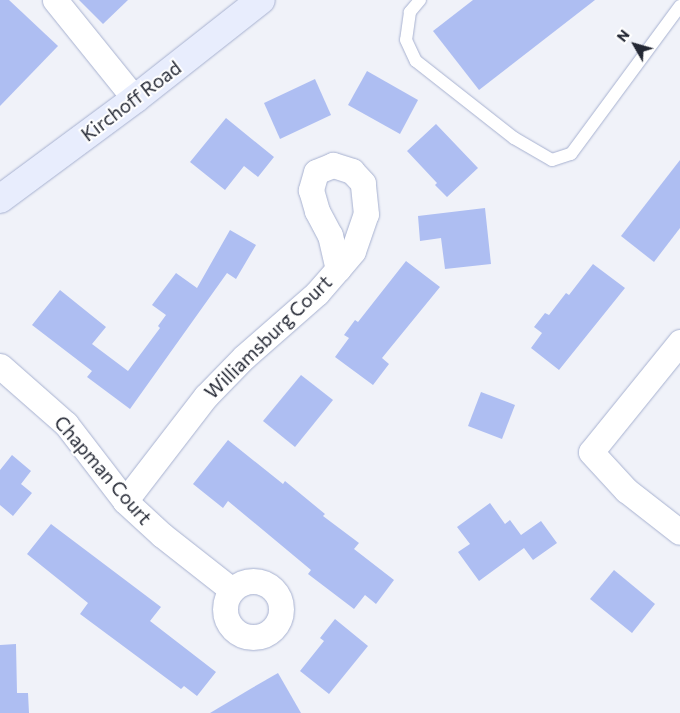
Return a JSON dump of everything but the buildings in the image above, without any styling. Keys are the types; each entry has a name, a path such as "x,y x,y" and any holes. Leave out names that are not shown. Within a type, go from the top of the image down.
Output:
{"main road":[{"name":"Kirchoff Road","path":"0,200 135,99 262,0"}],"street":[{"path":"55,0 135,99"},
{"name":"Williamsburg Court","path":"126,501 206,396 244,356 317,293 338,269"},
{"path":"680,342 591,452 626,490 680,532"},
{"name":"Chapman Court","path":"0,366 66,424 126,501 162,535 232,590"}],"lane":[{"path":"420,0 410,12 406,40 416,61 514,138 552,160 572,154 680,6"}]}
